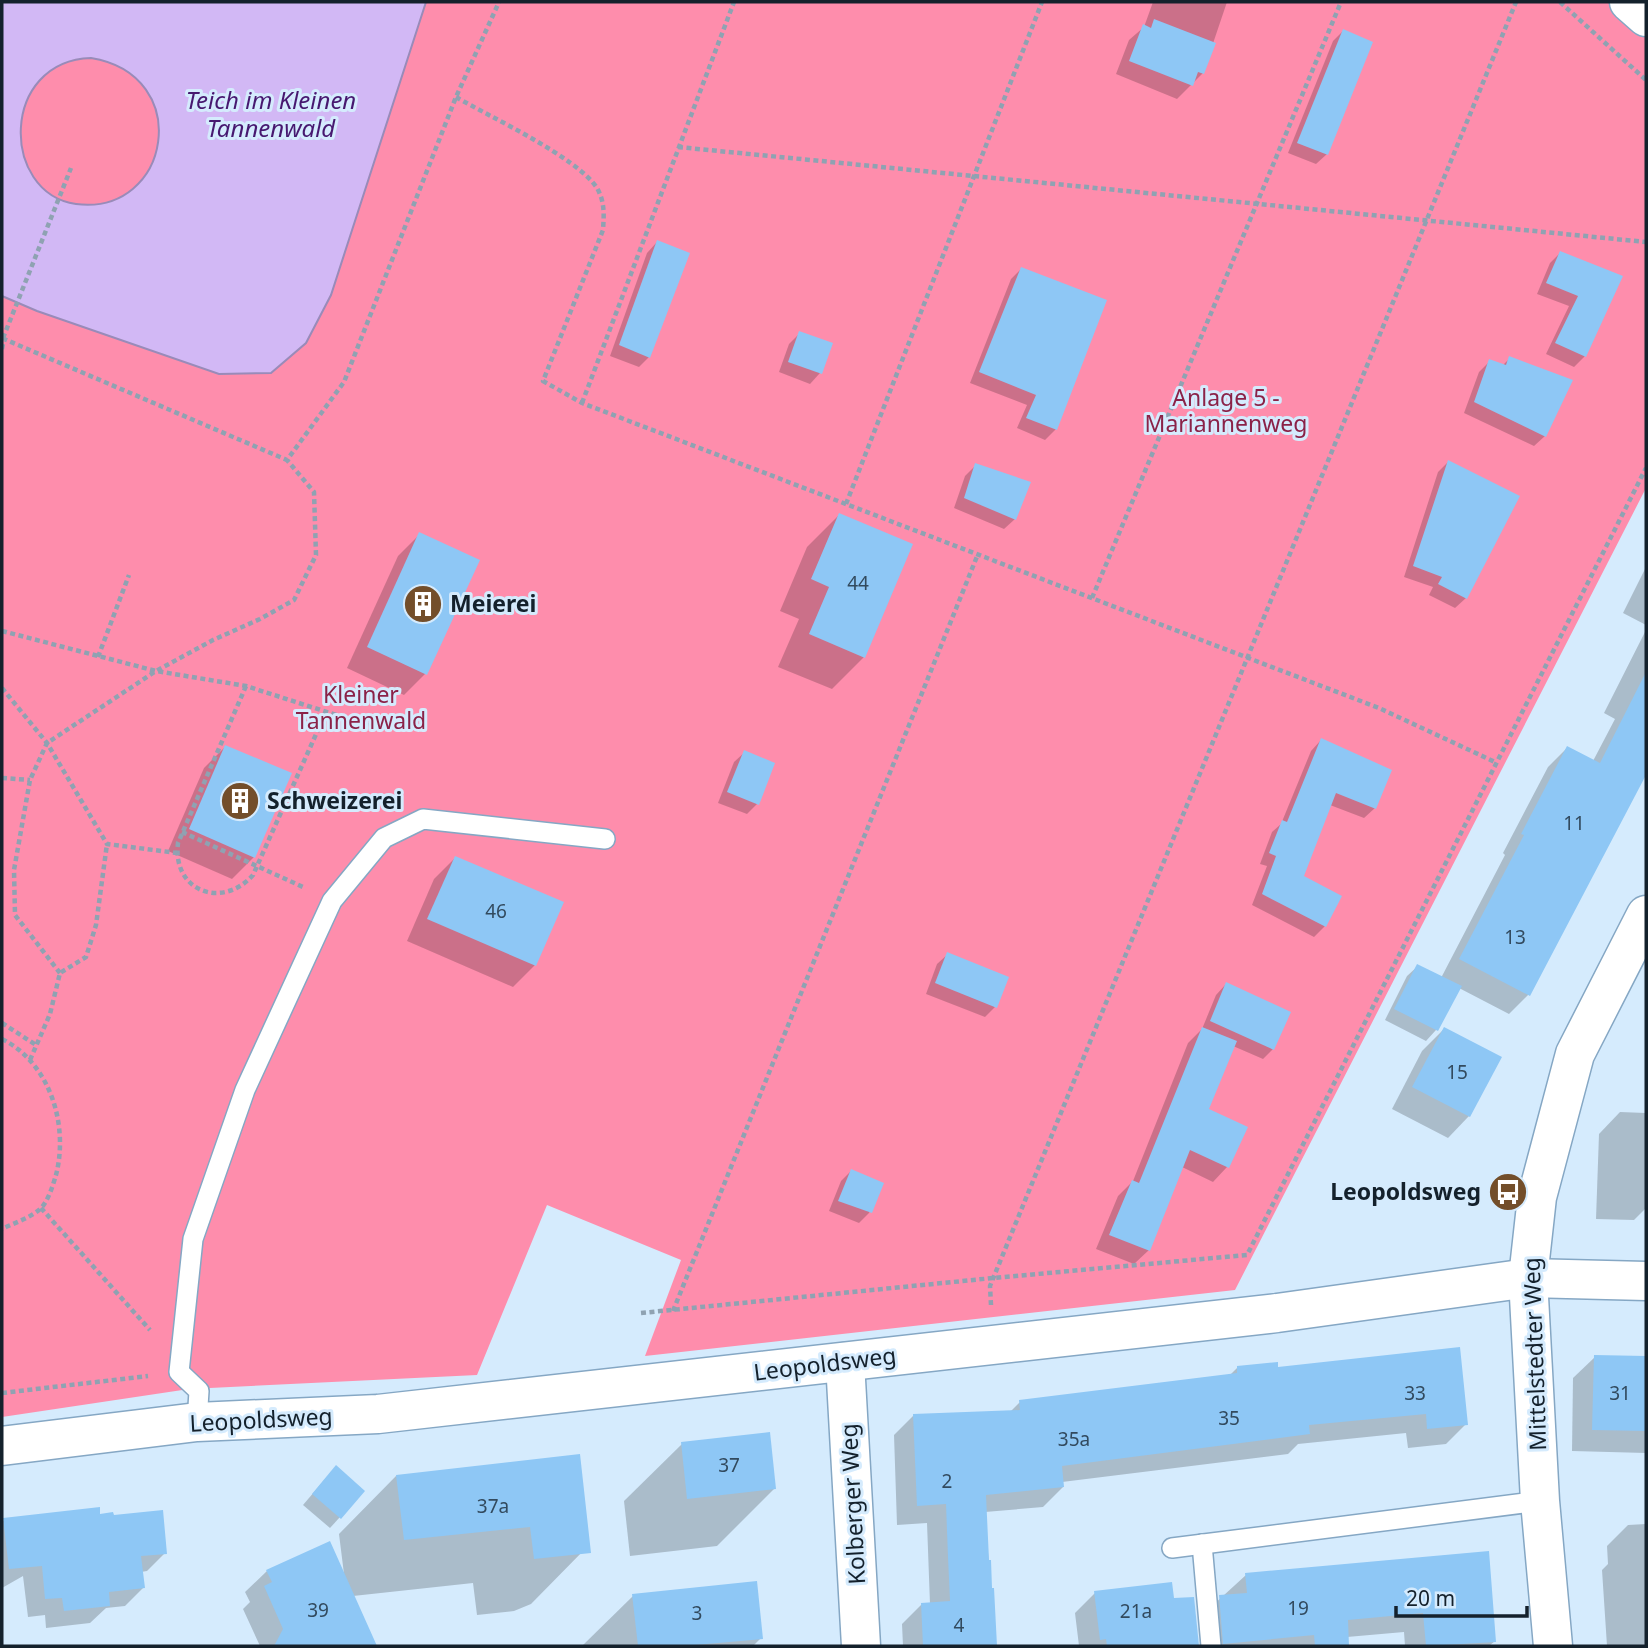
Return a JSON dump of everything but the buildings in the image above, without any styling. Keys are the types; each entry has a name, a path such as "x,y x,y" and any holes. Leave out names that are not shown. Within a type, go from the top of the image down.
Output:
{"street":[{"path":"1629,2 1646,17"},
{"name":"Mittelstedter Weg","path":"1553,1646 1540,1501 1528,1278 1537,1197 1575,1054 1646,915"},
{"name":"Leopoldsweg","path":"2,1446 197,1422 378,1415 1277,1313 1528,1278 1646,1281"},
{"name":"Kolberger Weg","path":"845,1363 861,1646"}],"lane":[{"path":"197,1422 199,1391 180,1372 193,1239 245,1090 332,901 384,838 423,819 605,839"},
{"path":"1172,1548 1540,1501"},
{"path":"1202,1545 1211,1646"}],"path":[{"path":"287,460 344,382 456,97 499,2"},
{"path":"582,403 734,2"},
{"path":"846,504 1042,2"},
{"path":"1092,598 1341,2"},
{"path":"993,1344 990,1286 993,1278 1516,2"},
{"path":"1560,2 1646,80"},
{"path":"456,97 570,162 596,187 604,206 603,230 543,382 582,403 1379,708 1495,762"},
{"path":"678,147 1646,242"},
{"path":"2,349 3,338 71,168"},
{"path":"3,338 287,460 314,492 316,555 294,600 156,671 47,743 30,780 14,870 15,915 60,973"},
{"path":"641,1313 1247,1255 1646,468"},
{"path":"673,1311 978,554"},
{"path":"98,657 129,575"},
{"path":"2,631 156,671 246,686 380,729"},
{"path":"246,686 182,832 177,853 183,873 189,882 207,892 228,893 246,882 258,864 326,712"},
{"path":"2,688 47,743 107,844 96,925 86,957 60,973 50,1014 30,1060"},
{"path":"2,778 30,780"},
{"path":"182,832 258,864 332,901"},
{"path":"107,844 177,853"},
{"path":"2,1023 36,1045"},
{"path":"2,1039 30,1060 45,1082 56,1106 61,1132 60,1159 53,1185 41,1208 2,1229"},
{"path":"2,1393 180,1372 145,1323 41,1208"}],"green space":[{"path":"2,2 1629,2 1646,17 1646,488 1235,1290 645,1356 681,1260 547,1205 477,1375 189,1389 2,1417"}],"water":[{"name":"Teich im Kleinen Tannenwald","path":"2,2 426,2 331,295 306,343 271,373 219,374 37,311 2,296","holes":["91,58 124,70 146,90 157,115 158,142 150,168 133,189 108,202 76,204 51,195 33,177 23,154 21,128 26,103 40,81 61,65"]}],"place":[{"name":"Meierei","path":"423,604"},
{"name":"Schweizerei","path":"240,801"},
{"name":"Leopoldsweg","path":"1508,1192"}],"park label":[{"name":"Anlage 5 - Mariannenweg","path":"1226,411"},
{"name":"Kleiner Tannenwald","path":"361,708"}]}
